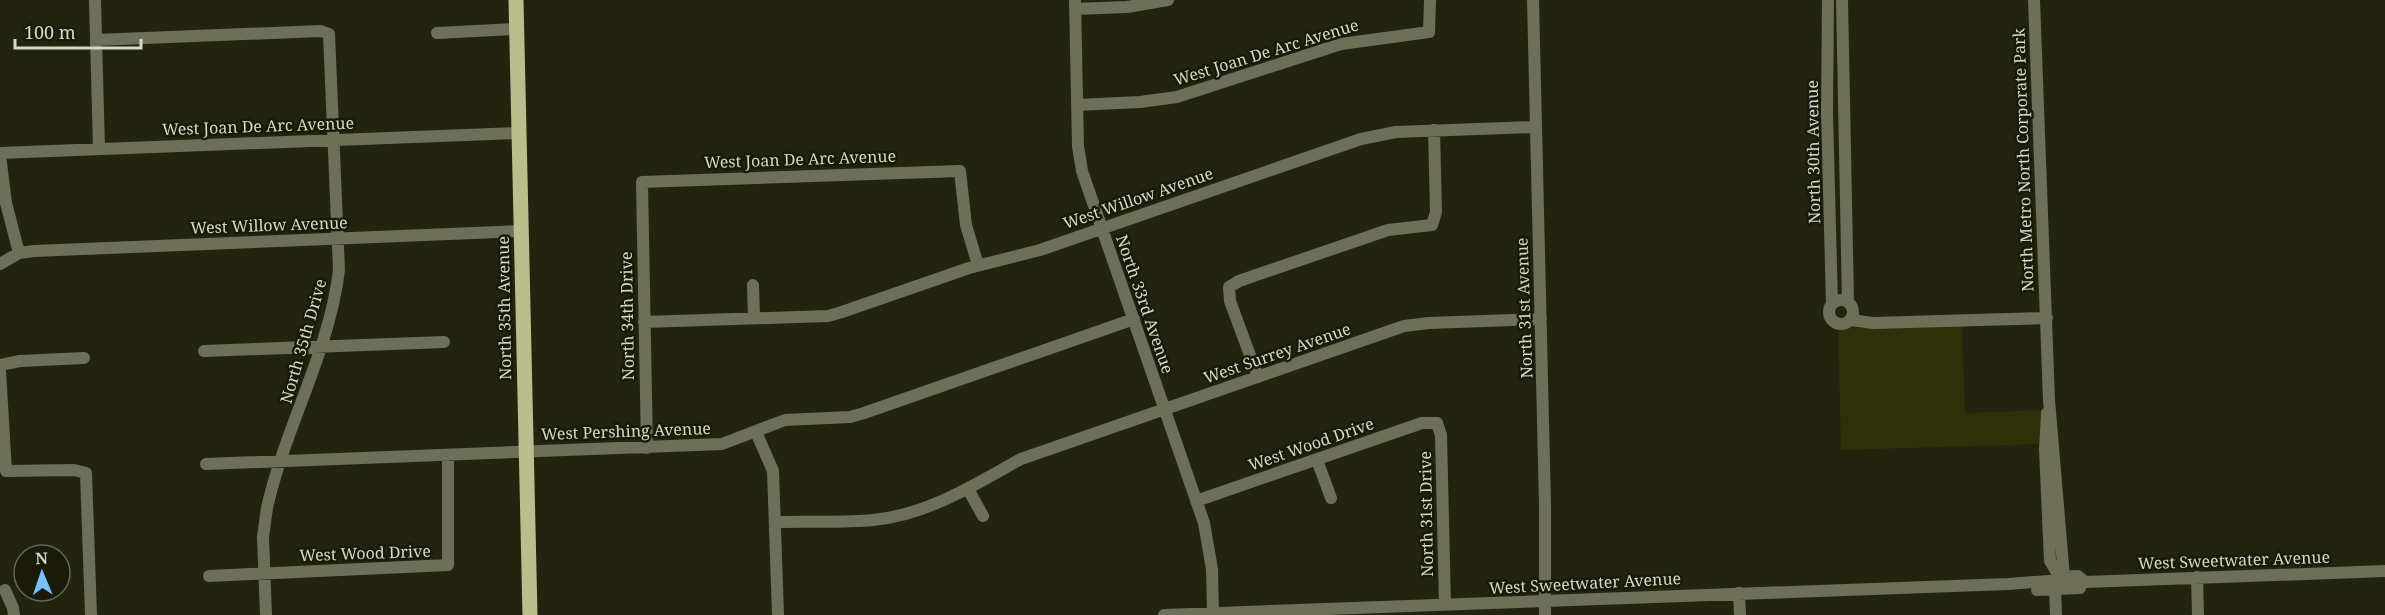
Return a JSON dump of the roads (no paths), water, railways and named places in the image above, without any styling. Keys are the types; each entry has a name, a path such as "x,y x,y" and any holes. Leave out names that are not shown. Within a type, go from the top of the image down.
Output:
{"main road":[{"name":"North 35th Avenue","path":"516,0 530,615"}],"street":[{"path":"95,0 99,149"},
{"path":"1075,5 1127,7 1168,0"},
{"name":"West Joan De Arc Avenue","path":"1077,105 1140,102 1177,97 1341,44 1429,32 1430,0"},
{"name":"North 31st Avenue","path":"1533,0 1545,615"},
{"name":"North 30th Avenue","path":"1828,0 1827,113 1832,304 1829,314 1833,321 1843,324 1851,320 1853,308 1848,302 1842,0"},
{"name":"North Metro North Corporate Park","path":"2034,0 2047,318 2049,400 2045,449 2050,561 2056,571 2064,577"},
{"name":"North 33rd Avenue","path":"1075,5 1077,105 1082,171 1207,538 1213,614"},
{"path":"437,33 516,29"},
{"name":"North 35th Drive","path":"96,40 321,31 329,34 338,239 337,291 321,347 281,460 265,520 266,615"},
{"name":"West Willow Avenue","path":"644,322 828,316 978,265 1032,252 1361,139 1396,132 1536,127"},
{"path":"1258,377 1230,301 1229,287 1239,281 1388,230 1432,225 1436,212 1434,130"},
{"name":"West Joan De Arc Avenue","path":"0,154 518,133"},
{"path":"0,154 6,203 19,253 0,264"},
{"name":"West Joan De Arc Avenue","path":"642,183 960,171 966,225 978,265"},
{"name":"North 34th Drive","path":"642,183 647,448"},
{"name":"West Willow Avenue","path":"19,253 521,231"},
{"path":"753,285 754,318"},
{"path":"1832,304 1840,300 1848,302"},
{"path":"1851,320 1873,323 2047,318"},
{"name":"West Pershing Avenue","path":"206,464 722,444 785,420 850,417 864,413 1134,319"},
{"name":"West Surrey Avenue","path":"777,522 875,520 929,506 968,489 1022,459 1417,323 1541,319"},
{"path":"204,351 444,342"},
{"path":"0,366 20,361 84,358"},
{"path":"0,371 6,471 74,470 86,473 91,615"},
{"name":"West Wood Drive","path":"1196,501 1422,423 1437,423"},
{"name":"North 31st Drive","path":"1437,423 1441,435 1445,605"},
{"path":"756,432 773,471 777,522 778,615"},
{"name":"West Wood Drive","path":"209,576 448,565 448,455"},
{"path":"1317,460 1331,498"},
{"path":"968,489 983,516"},
{"name":"West Sweetwater Avenue","path":"1164,615 2008,584 2017,590 2050,582 2082,585 2197,577 2385,571"},
{"name":"West Sweetwater Avenue","path":"2064,577 2078,576 2082,585"},
{"path":"2056,615 2050,582 2064,577"},
{"path":"2197,577 2198,615"},
{"path":"5,590 14,615"},
{"path":"1739,593 1740,615"}]}
